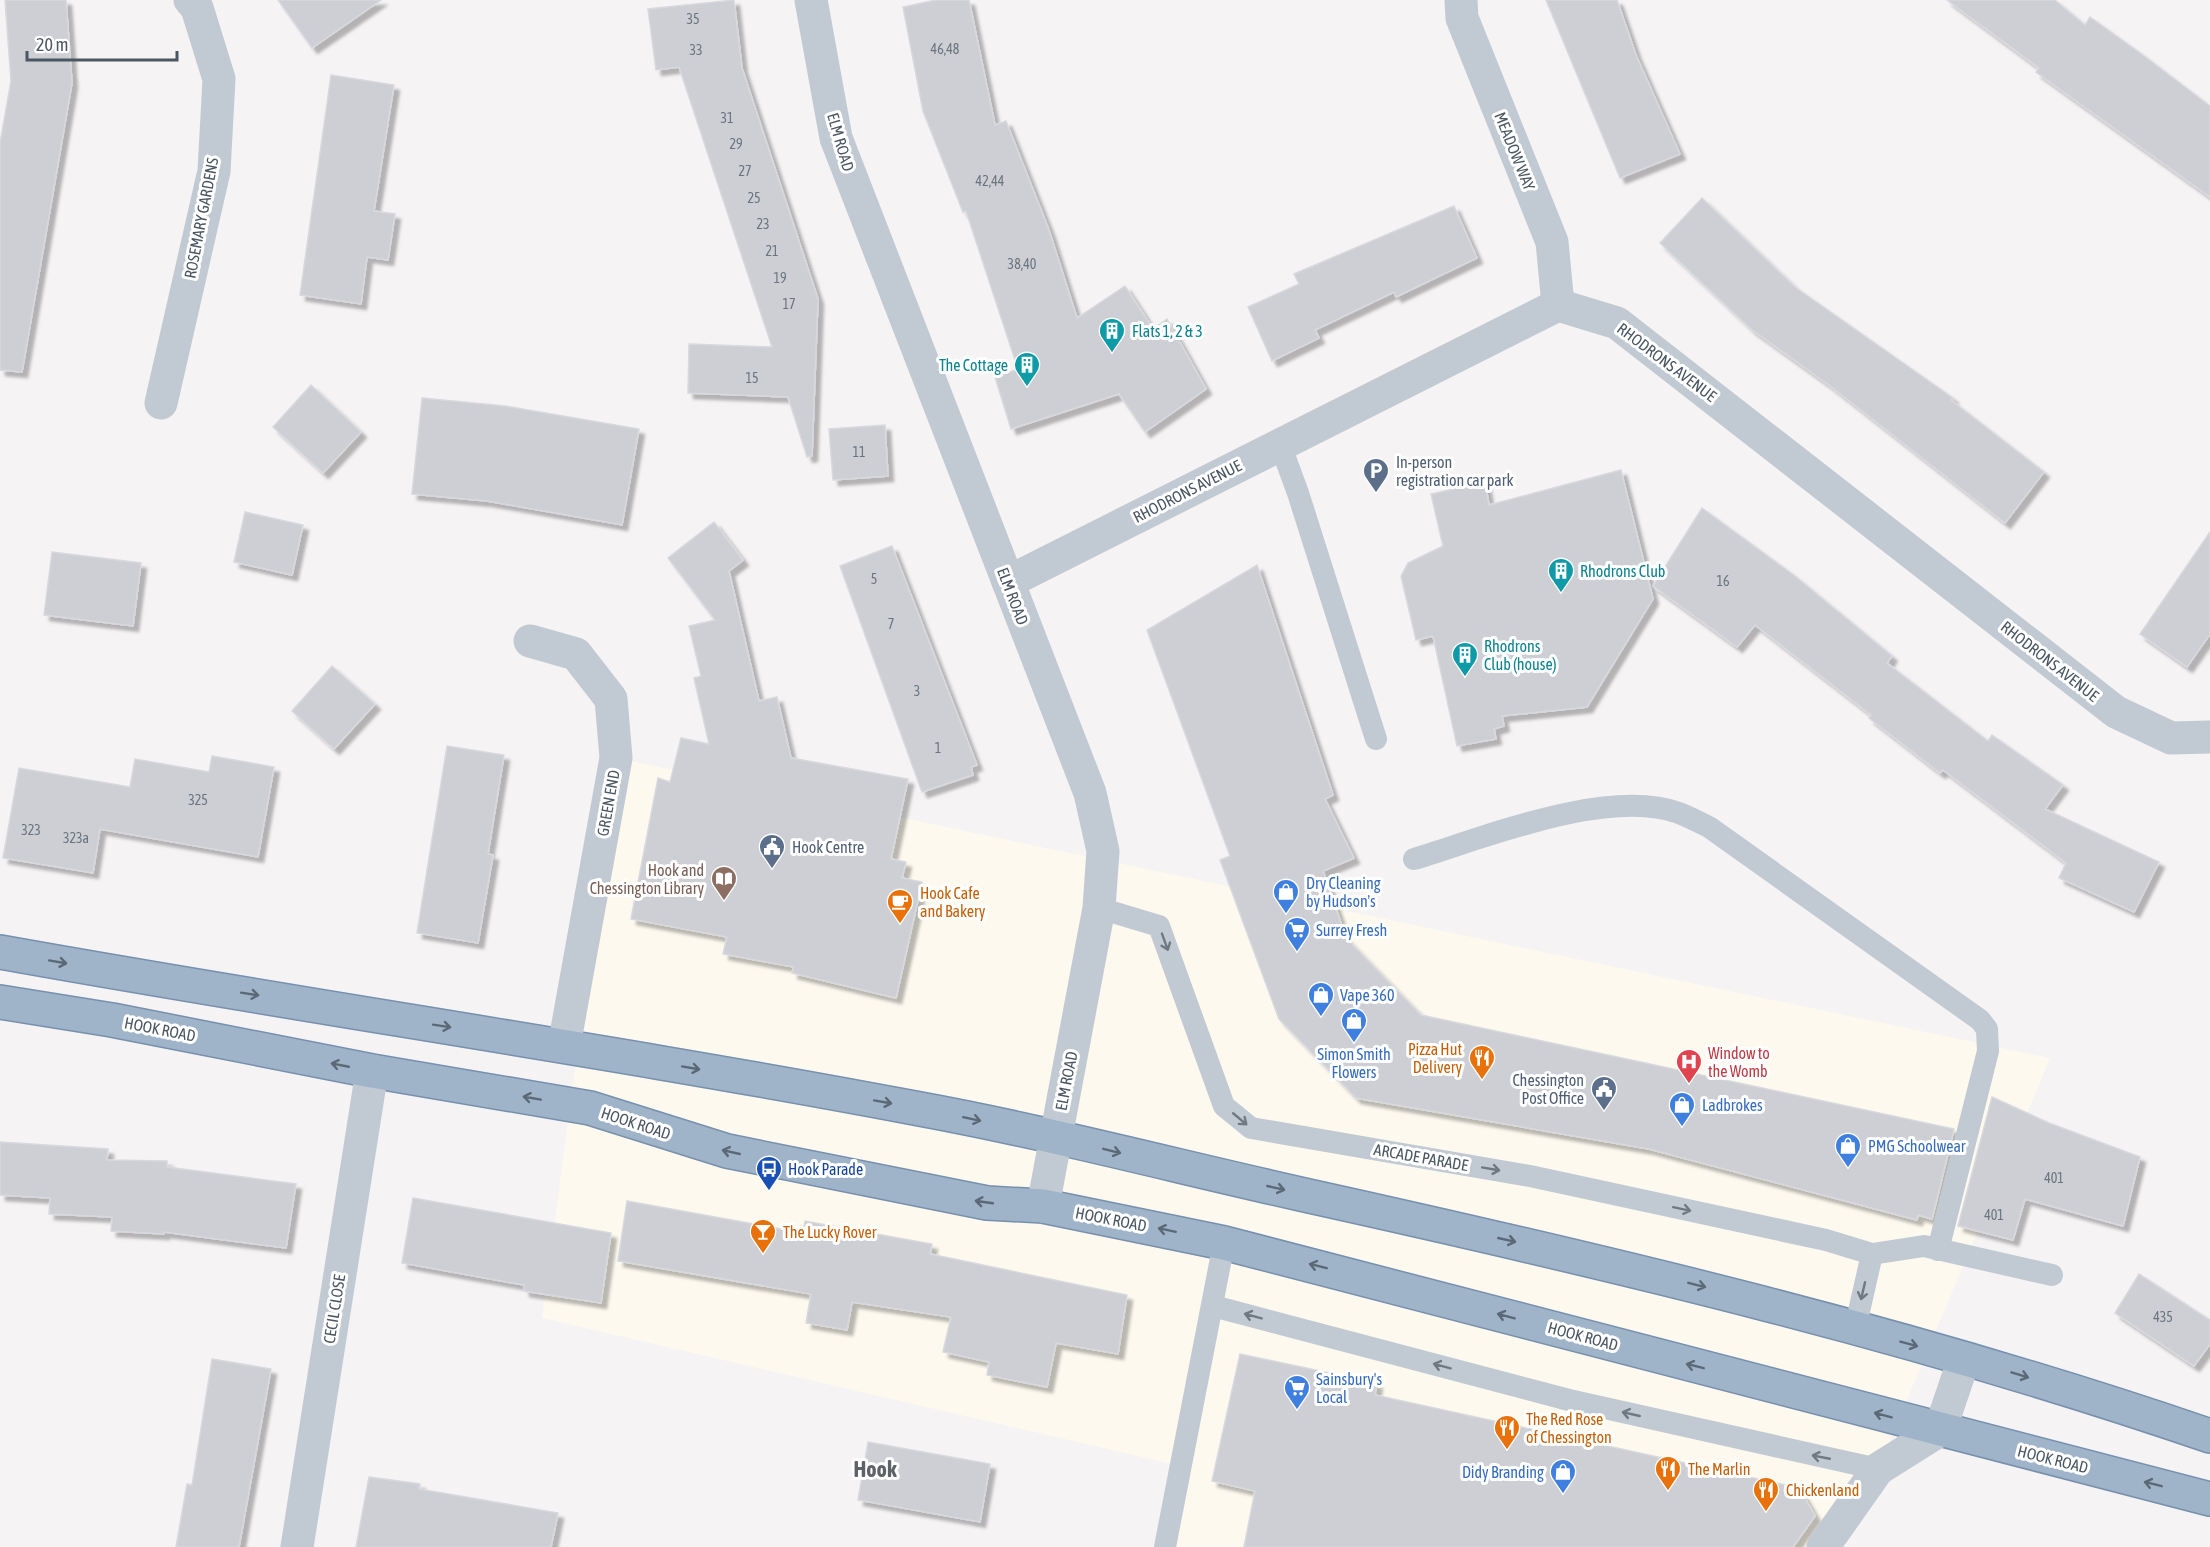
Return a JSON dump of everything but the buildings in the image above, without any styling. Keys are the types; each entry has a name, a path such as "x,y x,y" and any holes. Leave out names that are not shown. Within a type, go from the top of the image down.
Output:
{"highway":[{"path":"0,952 564,1046 915,1108 1056,1137 1516,1242 1736,1295 2120,1405 2210,1436"},
{"name":"HOOK ROAD","path":"0,1002 112,1020 372,1071 590,1108 727,1151 772,1161 987,1203 1043,1206 1224,1243 2210,1498"}],"street":[{"name":"ROSEMARY GARDENS","path":"161,403 214,171 219,79 197,8 190,0"},
{"name":"ELM ROAD","path":"812,0 836,138 1090,792 1103,851 1099,908 1043,1206"},
{"name":"MEADOW WAY","path":"1461,0 1462,18 1552,242 1558,306"},
{"name":"RHODRONS AVENUE","path":"1008,582 1558,306 1617,323 2116,712 2171,738 2210,737"},
{"name":"GREEN END","path":"530,641 576,654 611,699 616,758 564,1046"},
{"name":"CECIL CLOSE","path":"297,1547 372,1071"},
{"path":"1823,1547 1878,1469 1940,1430 1964,1359"}],"lane":[{"path":"1280,444 1299,493 1376,739"},
{"path":"1414,859 1576,810 1637,808 1679,813 1709,827 1980,1020 1987,1029 1988,1051 1938,1250"},
{"name":"ARCADE PARADE","path":"1099,908 1159,926 1224,1106 1251,1128 1530,1176 1826,1239 1872,1254"},
{"path":"1165,1547 1214,1305 1224,1243"},
{"path":"1855,1329 1872,1254 1924,1246 2052,1275"},
{"path":"1214,1305 1569,1400 1878,1469"}],"shaded area":[{"path":"616,758 2050,1058 1878,1469 1823,1547 1165,1547 1181,1466 542,1318"}],"place":[{"name":"Flats 1, 2 & 3","path":"1112,354"},
{"name":"The Cottage","path":"1027,388"},
{"name":"In-person registration car park","path":"1376,494"},
{"name":"Rhodrons Club","path":"1561,594"},
{"name":"Rhodrons Club (house)","path":"1465,678"},
{"name":"Hook Centre","path":"772,870"},
{"name":"Hook and Chessington Library","path":"724,902"},
{"name":"Dry Cleaning by Hudson's","path":"1286,915"},
{"name":"Hook Cafe and Bakery","path":"900,925"},
{"name":"Surrey Fresh","path":"1297,953"},
{"name":"Vape 360","path":"1321,1018"},
{"name":"Simon Smith Flowers","path":"1354,1044"},
{"name":"Pizza Hut Delivery","path":"1482,1081"},
{"name":"Window to the Womb","path":"1689,1085"},
{"name":"Chessington Post Office","path":"1604,1112"},
{"name":"Ladbrokes","path":"1682,1128"},
{"name":"PMG Schoolwear","path":"1848,1169"},
{"name":"Hook Parade","path":"769,1192"},
{"name":"The Lucky Rover","path":"763,1255"},
{"name":"Sainsbury's Local","path":"1297,1411"},
{"name":"The Red Rose of Chessington","path":"1507,1451"},
{"name":"The Marlin","path":"1668,1492"},
{"name":"Didy Branding","path":"1563,1495"},
{"name":"Chickenland","path":"1766,1513"}],"district":[{"name":"Hook","path":"875,1469"}]}
